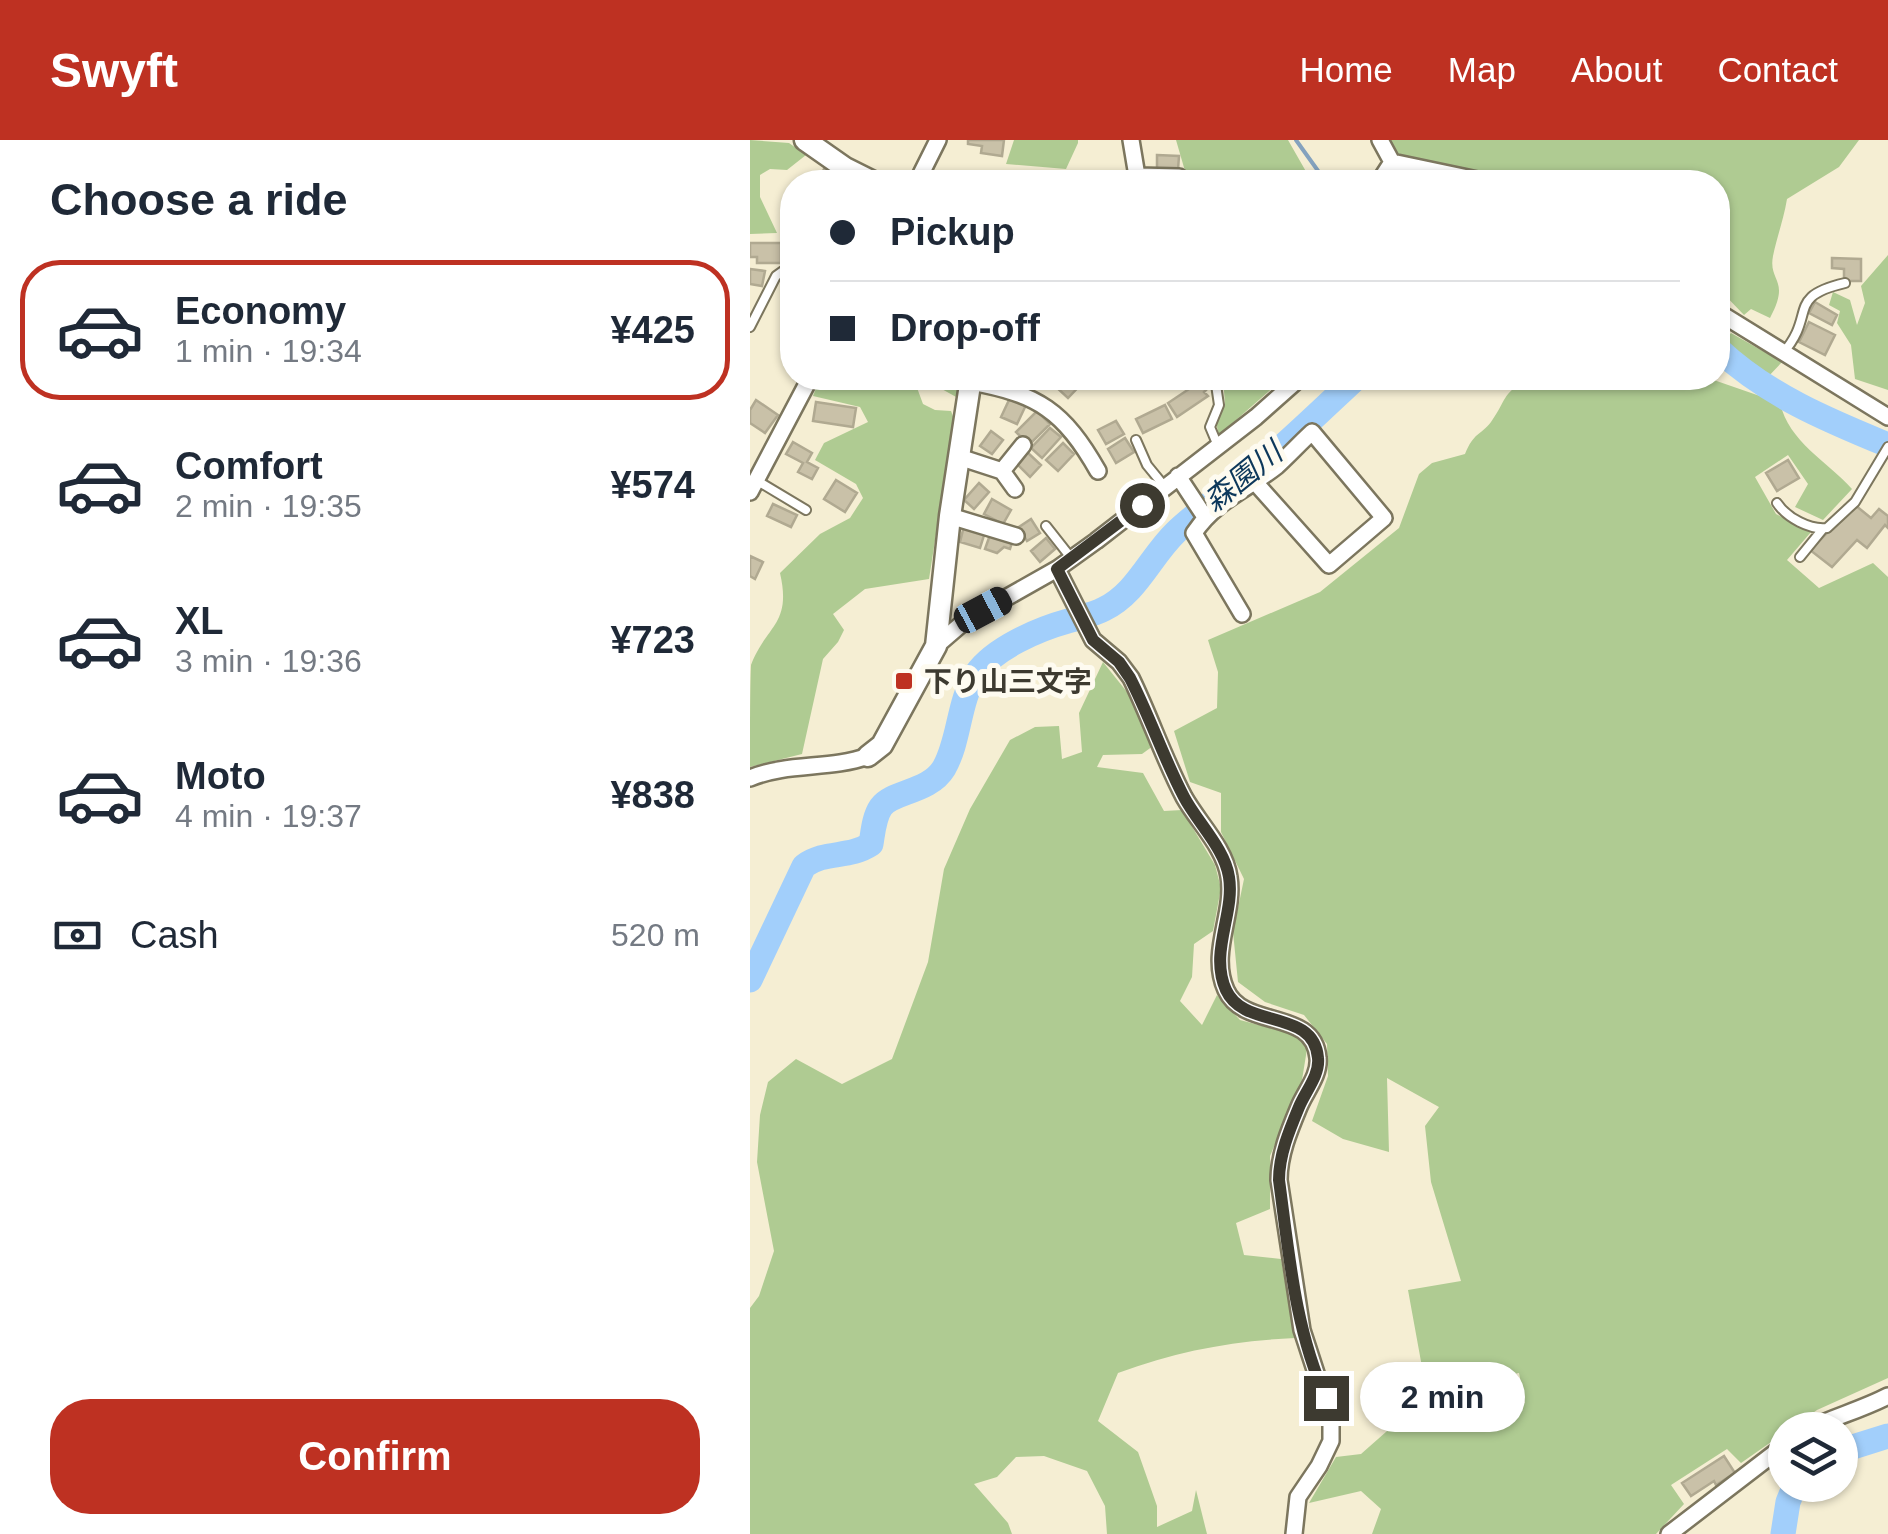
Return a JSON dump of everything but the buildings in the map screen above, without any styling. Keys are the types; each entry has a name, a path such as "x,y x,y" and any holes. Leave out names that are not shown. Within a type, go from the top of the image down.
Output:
{"street":[{"path":"804,140 849,170"},
{"path":"924,170 938,140"},
{"path":"1131,140 1132,170"},
{"path":"1380,140 1392,162 1430,170"},
{"path":"1387,170 1392,162"},
{"path":"1730,320 1888,417"},
{"path":"753,486 804,390"},
{"path":"750,778 770,770 849,763 882,745 936,646 969,390"},
{"path":"1012,390 1043,404 1079,437 1098,471"},
{"path":"936,646 974,616 1072,559 1286,390"},
{"path":"1242,614 1194,532 1200,510 1276,467 1312,432 1384,518 1329,565 1254,481"},
{"path":"1002,471 1023,445"},
{"path":"959,457 1002,471 1015,488"},
{"path":"1171,482 1200,510"},
{"path":"950,516 1016,536"},
{"path":"1057,569 1093,640 1119,662 1130,678 1184,796 1223,858 1229,874 1230,902 1222,930 1226,992 1239,1005 1263,1018 1304,1030 1318,1053 1318,1068 1279,1160 1302,1330 1331,1419 1331,1440 1298,1497 1294,1534"},
{"path":"1854,1412 1888,1396"},
{"path":"1669,1534 1768,1460"}],"lane":[{"path":"750,328 780,274"},
{"path":"1784,354 1800,328 1809,297 1816,290 1845,284"},
{"path":"1217,390 1219,405 1210,427 1218,446"},
{"path":"1136,440 1147,465 1171,482"},
{"path":"1800,557 1822,530 1854,502 1886,450"},
{"path":"753,486 806,510"},
{"path":"1777,503 1797,520 1822,530"},
{"path":"1046,526 1072,559"},
{"path":"1716,1489 1768,1460"}],"green space":[{"path":"750,140 789,143 806,155 787,170 770,169 760,175 760,197 777,233 750,234"},
{"path":"1014,140 1078,143 1066,169 1006,164"},
{"path":"1176,140 1288,140 1305,170 1185,170"},
{"path":"1387,140 1859,140 1839,167 1787,199 1772,265 1779,296 1770,318 1751,309 1744,315 1730,300 1730,170 1448,170 1396,155"},
{"path":"1888,255 1888,390 1855,379 1851,345 1837,323 1840,311 1829,305 1833,292 1850,300 1857,325 1865,303 1861,286"},
{"path":"1730,334 1782,362 1766,379 1730,353"},
{"path":"1730,386 1780,403 1800,440 1852,489 1823,520 1795,507 1808,484 1788,455 1755,477 1776,514 1811,532 1787,560 1819,588 1873,563 1888,577 1888,1378 1814,1412 1768,1412 1768,1444 1741,1463 1727,1449 1671,1485 1684,1504 1656,1534 1372,1534 1381,1509 1361,1491 1309,1503 1336,1457 1361,1454 1395,1424 1525,1403 1519,1373 1426,1389 1408,1290 1461,1281 1431,1182 1425,1126 1439,1107 1387,1078 1389,1152 1343,1139 1312,1121 1328,1076 1327,1044 1304,1015 1265,1002 1238,982 1233,932 1244,879 1221,832 1221,793 1190,782 1174,731 1217,708 1218,672 1208,640 1320,592 1399,528 1419,474 1432,463 1465,454 1474,438 1491,422 1512,390 1730,390"},
{"path":"815,390 918,390 923,404 951,411 954,419 929,579 865,589 833,614 844,630 823,659 802,754 750,767 751,665 780,614 780,573 820,534 850,518 863,498 856,484 815,460 824,443 868,422 860,407 813,396"},
{"path":"1224,390 1270,390 1219,435 1216,423 1225,404"},
{"path":"1103,662 1127,692 1153,746 1142,754 1103,755 1097,767 1143,773 1164,811 1182,810 1215,865 1221,888 1213,931 1194,944 1192,977 1180,1001 1202,1025 1217,995 1240,1020 1297,1035 1307,1049 1302,1080 1270,1156 1270,1209 1236,1223 1244,1255 1281,1259 1295,1338 1205,1348 1118,1373 1098,1421 1138,1452 1157,1506 1157,1527 1192,1511 1196,1490 1207,1534 1107,1534 1105,1506 1087,1471 1044,1456 1016,1457 997,1477 974,1484 1008,1523 1012,1534 750,1534 750,1308 759,1296 774,1251 757,1162 760,1115 768,1082 796,1059 842,1084 892,1059 928,962 944,869 970,809 1010,740 1035,727 1059,726 1062,759 1082,752 1079,713"}],"waterway":[{"path":"1296,140 1317,170"},
{"name":"森園川","path":"1730,359 1777,393 1888,445"},
{"name":"森園川","path":"750,980 804,866 871,844 881,807 929,782 944,768 970,685 984,665 1031,634 1116,602 1176,532 1266,461 1343,390"},
{"path":"1858,1445 1888,1436"},
{"path":"1783,1534 1788,1502"}],"place":[{"name":"下り山三文字","path":"904,681"}],"route":[{"path":"1142,505 1057,569 1093,640 1119,662 1130,678 1184,796 1223,858 1229,874 1230,902 1222,930 1226,992 1239,1005 1263,1018 1304,1030 1318,1053 1318,1068 1279,1160 1279,1180 1302,1330 1326,1398"}]}
